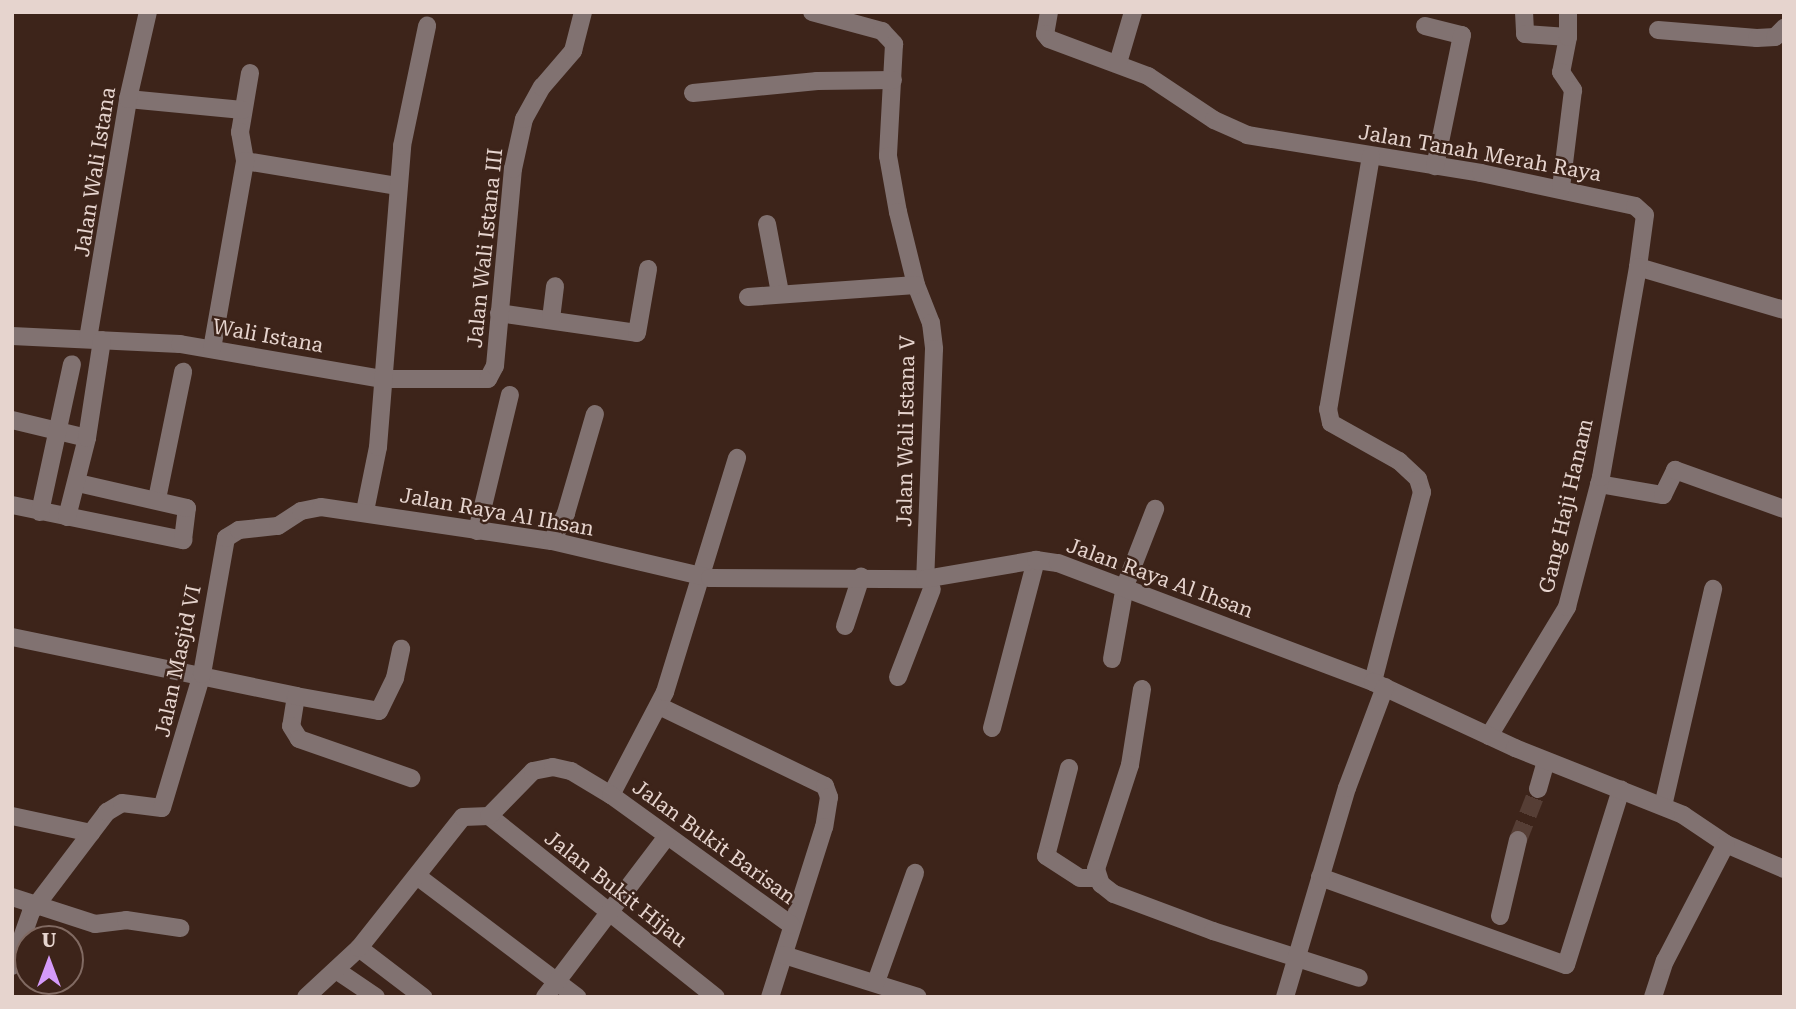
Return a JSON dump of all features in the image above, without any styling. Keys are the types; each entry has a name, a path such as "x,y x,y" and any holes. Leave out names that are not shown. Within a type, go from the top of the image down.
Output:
{"street":[{"name":"Jalan Wali Istana","path":"68,517 87,438 95,340 128,99 148,12"},
{"name":"Jalan Wali Istana III","path":"383,379 488,379 495,366 513,169 524,119 542,87 573,51 583,12"},
{"name":"Jalan Wali Istana V","path":"812,12 888,34 894,44 888,156 916,285 931,323 934,349 932,583 898,677"},
{"name":"Jalan Tanah Merah Raya","path":"1049,12 1045,37 1118,62 1247,135 1561,188 1635,206 1645,215 1638,267"},
{"path":"1118,62 1133,12"},
{"path":"1524,12 1525,34 1568,37"},
{"path":"1561,188 1573,90 1562,72 1568,37 1568,12"},
{"path":"365,511 378,447 398,186 427,26"},
{"path":"1425,26 1462,35 1435,166"},
{"path":"1658,30 1758,38 1775,37 1784,28"},
{"path":"212,349 244,161 240,149 242,110 250,73"},
{"path":"693,93 817,80 893,80"},
{"path":"128,99 242,110"},
{"path":"1285,997 1379,685 1422,492 1418,479 1399,461 1331,423 1328,409 1371,156"},
{"path":"244,161 398,186"},
{"path":"768,224 780,293"},
{"path":"1638,267 1784,310"},
{"name":"Gang Haji Hanam","path":"1489,736 1567,607 1599,484 1638,267"},
{"path":"499,313 551,318 637,333 648,269"},
{"path":"748,297 916,285"},
{"path":"551,318 555,286"},
{"name":"Wali Istana","path":"12,336 212,349 383,379"},
{"path":"40,512 72,364"},
{"path":"157,499 184,372"},
{"path":"477,531 510,395"},
{"path":"552,541 566,513 595,414"},
{"path":"12,420 87,438"},
{"path":"611,795 659,706 707,578 737,458"},
{"path":"1599,484 1663,495 1675,470 1784,509"},
{"path":"12,505 183,540 187,508 78,483"},
{"name":"Jalan Raya Al Ihsan","path":"232,533 278,526 310,508 365,511 552,541 707,578 861,577 932,583 1036,559 1125,586 1379,685 1546,761 1662,806 1710,829 1726,844 1784,869"},
{"path":"1112,659 1125,586 1156,509"},
{"name":"Jalan Masjid VI","path":"12,966 31,912 114,805 162,808 202,674 223,550 232,533"},
{"path":"992,728 1036,559"},
{"path":"845,626 861,577"},
{"path":"1662,806 1713,589"},
{"path":"12,637 202,674 296,696 379,710 395,678 401,649"},
{"path":"1096,878 1129,765 1142,689"},
{"path":"296,696 291,726 299,739 411,778"},
{"path":"659,706 825,786 828,797 824,827 770,997"},
{"path":"1538,789 1546,761"},
{"name":"Jalan Bukit Barisan","path":"489,816 533,771 553,767 570,771 611,795 791,925"},
{"path":"1069,768 1046,856 1080,878 1096,878 1114,894 1359,978"},
{"path":"1320,877 1566,965 1621,789"},
{"path":"12,816 91,833"},
{"path":"306,997 359,948 463,817 489,816"},
{"name":"Jalan Bukit Hijau","path":"489,816 716,997"},
{"path":"545,997 607,910 667,836"},
{"path":"1500,916 1518,841"},
{"path":"1653,997 1665,961 1726,844"},
{"path":"876,982 915,873"},
{"path":"417,876 577,997"},
{"path":"12,897 95,924 126,920 180,928"},
{"path":"359,948 423,997"},
{"path":"784,955 918,997"},
{"path":"336,970 376,997"}],"tunnel":[{"path":"1518,840 1538,789"}]}
